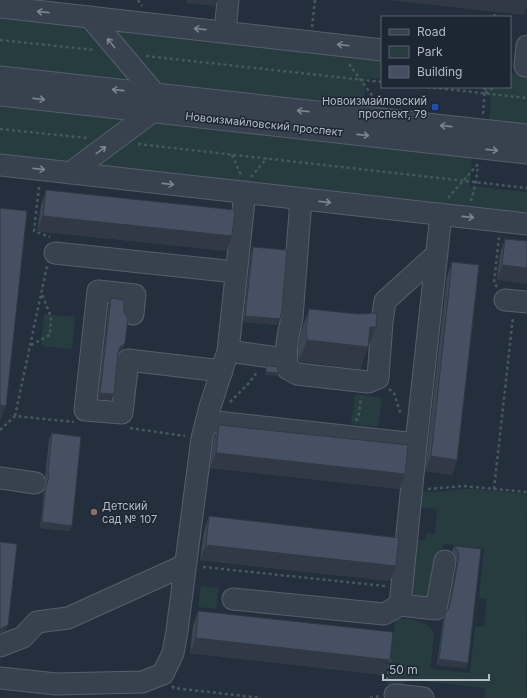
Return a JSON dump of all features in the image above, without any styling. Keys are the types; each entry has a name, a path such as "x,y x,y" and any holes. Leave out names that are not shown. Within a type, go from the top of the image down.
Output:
{"street":[{"path":"225,32 228,0"},
{"path":"0,7 68,7 90,17 381,50"},
{"path":"70,173 154,103 90,17"},
{"name":"Новоизмайловский проспект","path":"0,77 154,103 527,153"},
{"name":"Новоизмайловский проспект","path":"0,95 154,103 527,135"},
{"path":"0,165 70,173 245,182 301,199 442,209 527,224"},
{"path":"0,678 55,691 142,690 163,674 173,653 190,566 202,438 210,421 228,351 245,182"},
{"path":"301,199 292,318 288,335 286,359 288,369 297,374 368,382 378,378 374,322 385,301 437,254"},
{"path":"233,600 384,614 400,596 412,487 413,444 442,209"},
{"path":"52,250 236,272"},
{"path":"133,314 135,295 98,291 85,410 122,413 128,360 222,372"},
{"path":"292,318 314,320"},
{"path":"228,351 286,359"},
{"path":"210,421 263,420 413,444"},
{"path":"0,478 35,483"},
{"path":"400,596 436,609 445,561"},
{"path":"0,646 23,637 36,622 68,618 190,566"},
{"path":"390,690 423,698"}],"path":[{"path":"140,4 141,0"},
{"path":"312,29 315,0"},
{"path":"494,16 495,12"},
{"path":"0,40 103,51"},
{"path":"140,55 381,82"},
{"path":"435,88 527,98"},
{"path":"483,117 485,88"},
{"path":"485,94 493,88"},
{"path":"0,129 94,139"},
{"path":"134,144 527,188"},
{"path":"232,155 245,182 266,158"},
{"path":"471,202 476,182 479,158"},
{"path":"442,209 462,181 478,164"},
{"path":"15,416 52,250 34,231 39,186"},
{"path":"494,489 513,301 494,283 500,237"},
{"path":"30,345 50,335 51,317 42,292"},
{"path":"210,421 250,383 264,364 265,356"},
{"path":"378,378 394,393 413,444"},
{"path":"355,423 359,414 361,395"},
{"path":"412,487 436,489 463,486 527,492"},
{"path":"190,566 400,596"},
{"path":"390,658 390,690"},
{"path":"163,674 174,688 261,698"}],"green space":[{"path":"0,17 86,26 127,75 126,80 0,67"},
{"path":"115,30 381,59 381,79 366,78 363,106 158,83 114,32"},
{"path":"511,73 527,75 527,124 489,120 491,100 488,93 481,89 472,88 511,88"},
{"path":"0,105 123,119 95,143 72,158 59,162 33,161 0,156"},
{"path":"157,124 472,158 470,186 527,192 527,216 99,166 99,164 148,127"},
{"path":"44,314 75,317 72,349 41,346"},
{"path":"355,394 382,398 378,427 351,424"},
{"path":"462,489 527,494 527,698 485,698 485,688 405,679 404,690 386,693 396,617 420,621 432,631 434,637 430,669 470,673 475,626 484,627 487,599 479,598 484,548 443,544 433,597 420,598 409,592 411,539 425,541 426,533 435,534 437,509 419,507 421,491 435,492"},
{"path":"201,586 219,588 216,609 198,607"}],"building":[{"path":"46,190 235,210 232,236 43,216"},
{"path":"0,208 27,211 6,406 0,405"},
{"path":"505,239 527,241 527,268 502,265"},
{"path":"253,247 287,250 280,319 245,316"},
{"path":"452,262 479,265 457,460 431,456"},
{"path":"111,298 124,300 124,313 128,318 125,343 120,347 118,353 114,394 100,393"},
{"path":"309,309 358,314 377,313 376,327 370,327 368,347 307,340 306,329"},
{"path":"266,365 277,367 279,373 266,372"},
{"path":"219,425 408,445 405,474 216,453"},
{"path":"52,433 81,437 72,526 42,522 46,485 49,478 48,472"},
{"path":"209,516 399,538 396,566 206,545"},
{"path":"0,542 17,544 8,625 0,629"},
{"path":"454,546 481,549 468,663 439,659 445,613 450,605 459,557 458,551"},
{"path":"198,611 393,632 390,660 196,638"}],"place":[{"name":"Новоизмайловский проспект, 79","path":"435,107"},
{"name":"Детский сад № 107","path":"94,512"}]}
